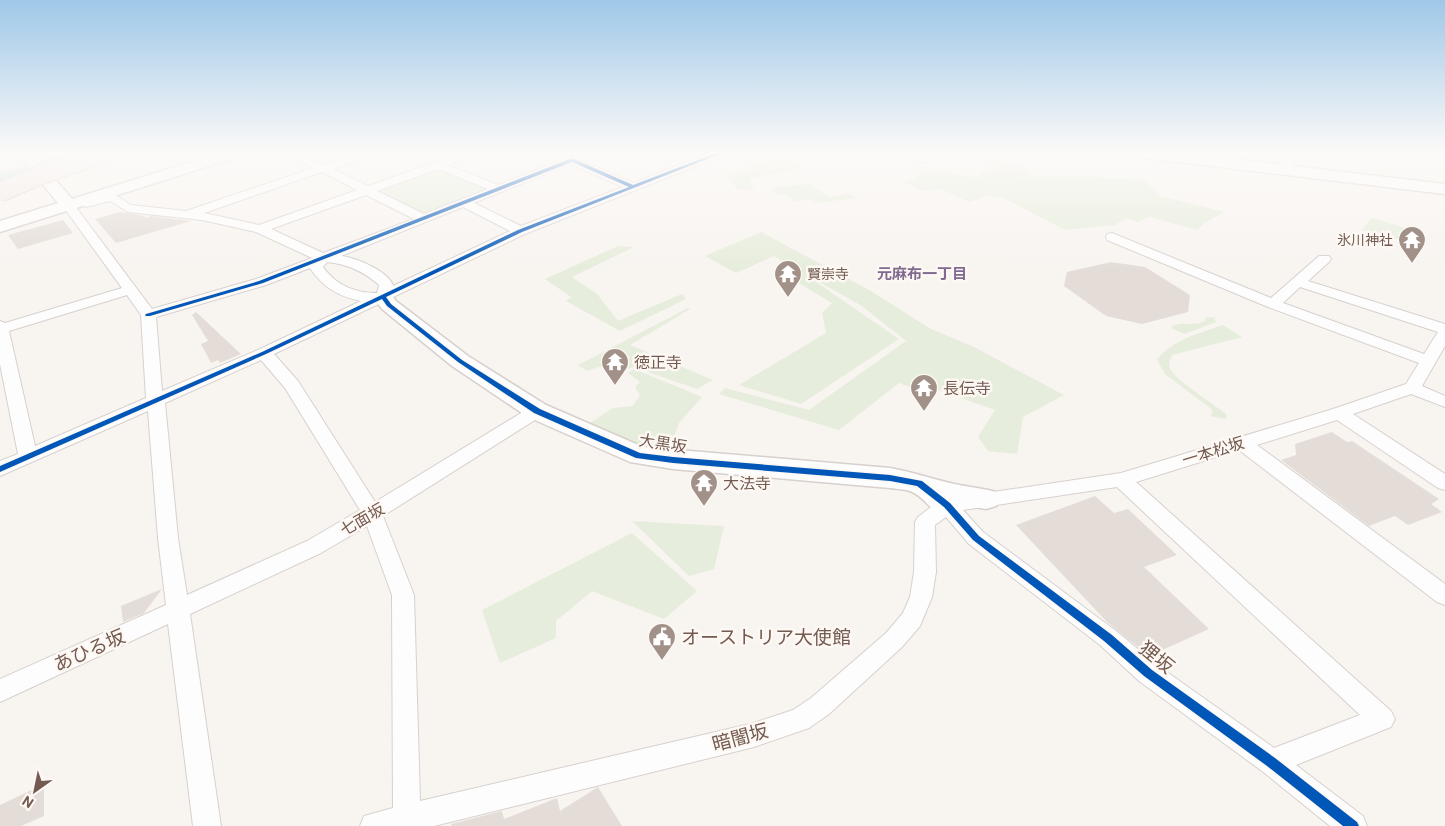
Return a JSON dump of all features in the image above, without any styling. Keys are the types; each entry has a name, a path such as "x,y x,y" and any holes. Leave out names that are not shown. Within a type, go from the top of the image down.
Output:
{"street":[{"path":"57,191 148,315 153,391 156,402 168,536 207,826"},
{"path":"0,227 96,191"},
{"path":"0,215 65,201 102,191"},
{"path":"188,214 255,191"},
{"path":"260,229 366,191"},
{"path":"369,191 424,219"},
{"path":"148,315 261,282 494,191"},
{"path":"0,469 264,353 520,231 622,191"},
{"path":"65,201 75,206 100,198 112,198 128,208 188,214 260,229 323,258 345,260 371,271 386,284 383,296"},
{"path":"464,203 520,231"},
{"path":"1112,237 1273,304 1428,361"},
{"path":"323,258 316,268 326,281 360,297 383,296"},
{"path":"1273,304 1324,259"},
{"path":"1298,282 1445,329"},
{"path":"28,456 0,328 130,290"},
{"name":"大黒坂","path":"383,296 389,306 460,361 537,411 639,456 890,478 919,483 947,505"},
{"path":"1445,333 1412,388 1445,402"},
{"path":"264,353 292,385 372,514 403,595 408,822 374,826"},
{"name":"一本松坂","path":"947,505 1121,480 1339,413 1412,388"},
{"name":"七面坂","path":"179,610 314,547 372,514 537,411"},
{"path":"1339,413 1445,483"},
{"path":"1241,442 1445,596"},
{"path":"1121,480 1382,720 1271,762"},
{"path":"919,483 954,494 986,499"},
{"name":"狸坂","path":"947,505 976,538 1108,638 1148,673 1271,762 1353,826"},
{"name":"暗闇坂","path":"408,822 754,735 800,720 820,706 894,640 912,619 922,597 925,572 925,522 947,505"},
{"name":"あひる坂","path":"0,691 179,610"}],"green space":[{"path":"377,191 487,191 428,215 419,215"},
{"path":"772,191 820,191 830,197 850,193 856,198 816,203 810,199 796,202 784,194 777,195"},
{"path":"944,191 1155,191 1161,196 1224,212 1197,230 1150,217 1137,222 1126,218 1115,225 1065,230 1003,198 987,195 970,202"},
{"path":"1372,218 1425,234 1420,245 1362,230"},
{"path":"761,232 869,290 931,329 974,347 1064,395 1023,417 1017,454 988,451 978,437 995,410 938,390 930,394 899,383 839,430 719,394 725,388 809,410 906,341 862,306 803,273 899,339 801,404 739,385 826,333 822,313 832,303 782,273 795,268 774,256 736,273 705,256"},
{"path":"618,246 634,247 572,277 597,294 618,321 682,294 686,299 620,331 566,301 571,297 545,279"},
{"path":"688,308 690,309 630,345 713,380 697,389 633,367 628,369 613,362 587,371 578,365"},
{"path":"1206,317 1216,318 1214,319 1216,322 1184,334 1171,328 1180,324 1201,323 1205,321"},
{"path":"1223,325 1242,337 1172,355 1169,364 1175,375 1226,414 1226,419 1210,416 1213,412 1210,408 1165,374 1157,360 1178,342"},
{"path":"634,369 702,397 679,423 669,450 630,443 590,423 613,408 633,406 640,395 635,387 640,382 628,373"},
{"path":"632,521 724,526 714,569 689,576"},
{"path":"632,533 697,591 664,619 592,591 556,621 556,638 500,663 482,610"}],"building":[{"path":"120,212 146,218 151,216 191,221 116,243 95,219"},
{"path":"63,220 73,233 18,249 8,235"},
{"path":"1111,262 1145,267 1190,295 1188,312 1142,324 1106,316 1064,286 1067,272"},
{"path":"196,312 241,354 220,363 218,360 211,363 201,344 208,341 192,315"},
{"path":"1332,432 1347,442 1352,441 1439,499 1431,504 1442,512 1408,525 1395,516 1369,526 1281,460 1296,455 1295,444"},
{"path":"1095,496 1114,513 1128,509 1177,555 1144,567 1209,629 1149,656 1107,622 1016,525"},
{"path":"162,589 144,613 123,622 121,606"},
{"path":"44,784 44,816 21,826 0,826 0,805"},
{"path":"598,787 622,826 452,826 451,824 502,811 504,819 557,798 560,811"}],"cycle path":[{"path":"148,315 261,282 495,191"},
{"path":"0,469 264,353 520,231 624,191"},
{"path":"383,297 389,305 460,361 537,411 639,456 890,478 919,483 947,505 976,538 1108,638 1148,673 1271,762 1353,826"}],"place":[{"name":"氷川神社","path":"1412,264"},
{"name":"賢崇寺","path":"788,298"},
{"name":"徳正寺","path":"615,386"},
{"name":"長伝寺","path":"924,412"},
{"name":"大法寺","path":"704,507"},
{"name":"オーストリア大使館","path":"662,661"}],"district":[{"name":"元麻布一丁目","path":"922,274"}]}
